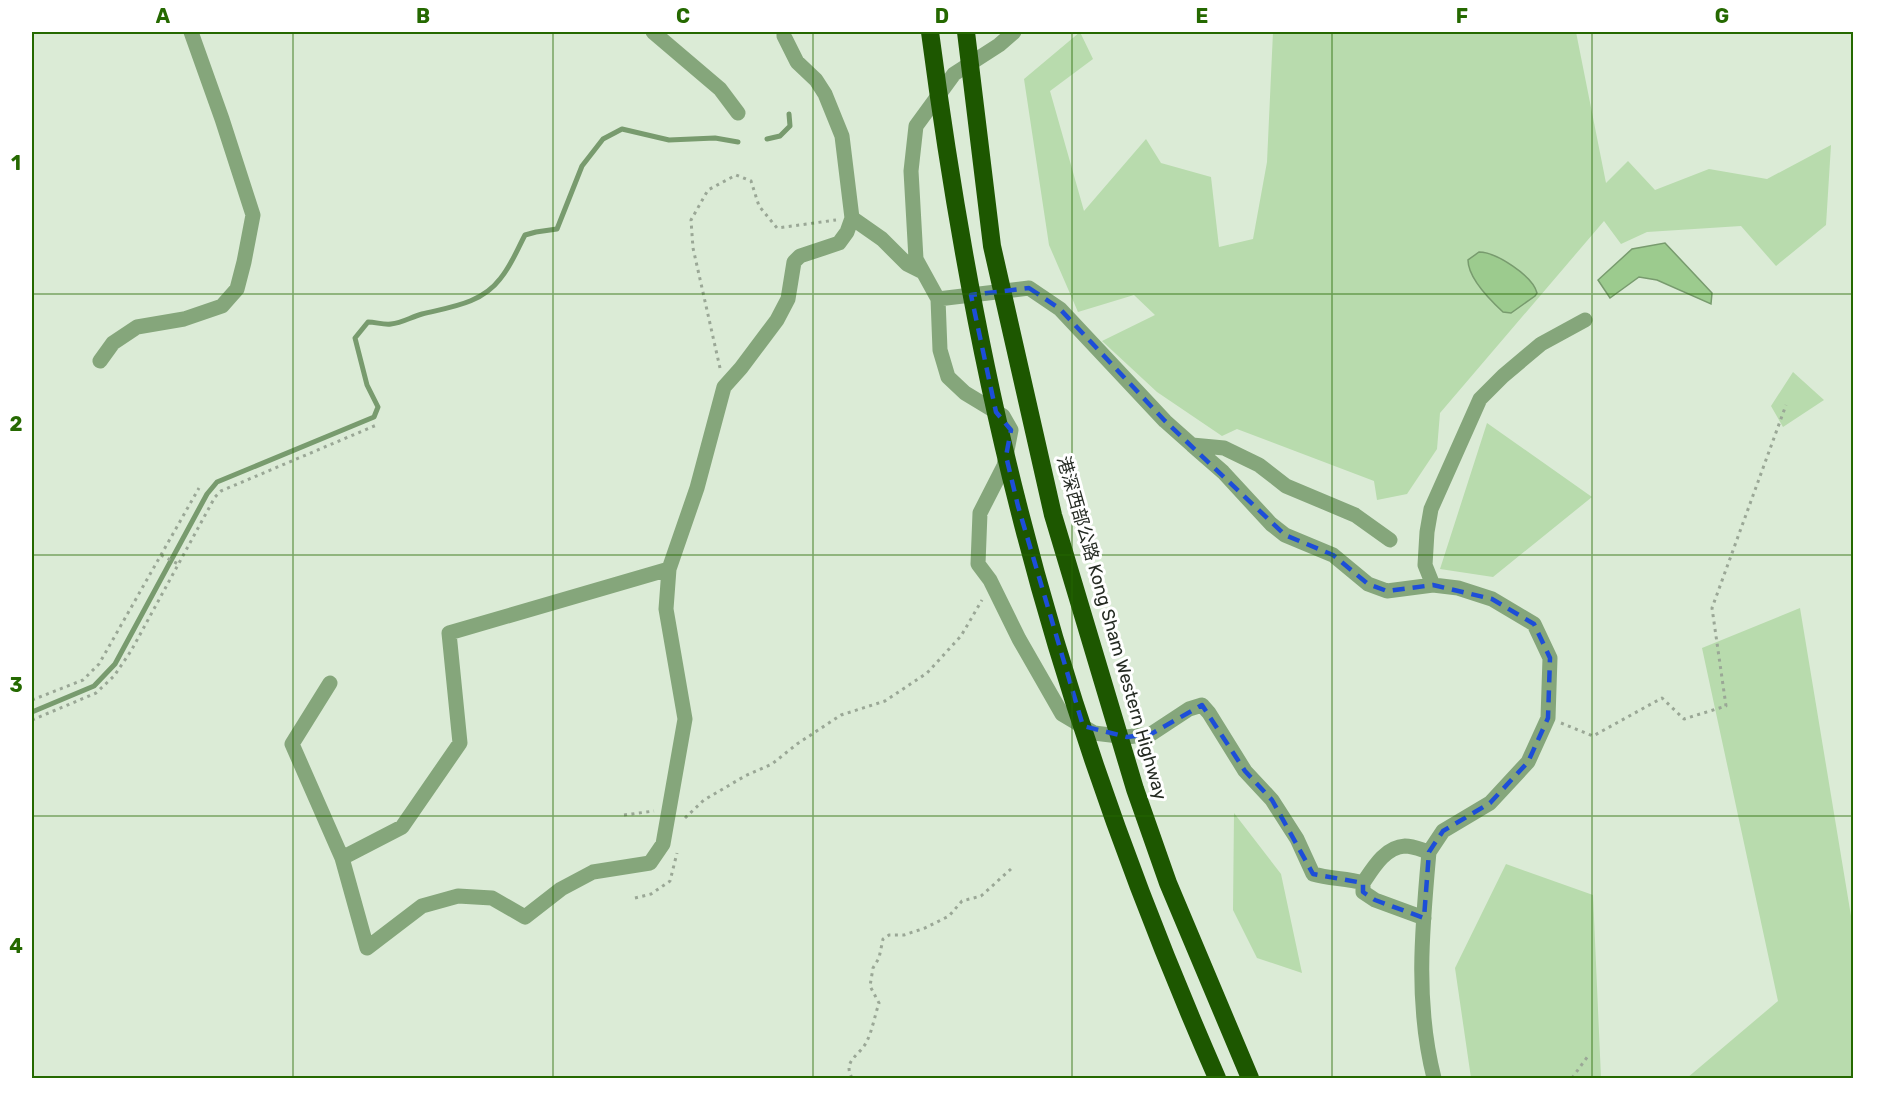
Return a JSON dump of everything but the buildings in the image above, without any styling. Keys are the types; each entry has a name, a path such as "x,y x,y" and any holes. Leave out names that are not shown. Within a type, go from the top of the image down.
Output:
{"highway":[{"path":"930,32 961,243 987,374 1018,506 1059,654 1107,800 1151,920 1217,1078"},
{"name":"港深西部公路 Kong Sham Western Highway","path":"966,32 992,246 1053,515 1134,789 1168,883 1250,1078"}],"street":[{"path":"100,361 112,343 137,327 184,319 222,306 237,289 253,216 191,32"},
{"path":"653,32 720,89 738,113"},
{"path":"1014,32 999,45 954,74 916,126 911,171 916,259 938,299 940,351 948,377 965,393 1003,416 1011,430 1004,466 980,513 978,564 993,586 1018,639 1062,714 1094,733 1127,737 1151,734 1189,709 1202,705 1245,771 1278,810 1297,839 1313,874 1326,878 1348,878 1363,883"},
{"path":"330,683 292,744 342,858 367,948 422,906 458,896 492,898 525,917 561,889 593,872 650,863 663,844 685,719 666,609 669,569 698,488 724,387 777,320 788,299 794,262 800,256 839,243 847,232 852,218 842,136 825,93 816,80 797,62 782,33"},
{"path":"852,218 882,239 908,264 923,272"},
{"path":"938,299 1029,288 1060,309 1165,421 1223,472 1271,524 1285,535 1333,555 1368,584 1387,591 1433,585 1458,588 1492,599 1534,624 1550,658 1548,718 1528,762 1490,802 1443,831 1429,852 1421,999 1427,1051 1434,1078"},
{"path":"1433,585 1425,565 1431,509 1480,399 1541,344 1585,320"},
{"path":"1192,445 1224,448 1259,465 1286,486 1355,515 1390,540"},
{"path":"342,858 402,827 460,743 449,633 669,569"},
{"path":"1424,918 1375,900 1364,892 1363,883 1376,864 1390,851 1406,846 1429,852"}],"path":[{"path":"724,387 693,248 691,220 708,190 736,175 751,181 759,206 777,228 852,218"},
{"path":"1548,718 1593,736 1662,698 1684,719 1726,706 1712,608 1786,405"},
{"path":"32,720 96,693 114,676 131,651 215,497 221,491 379,424"},
{"path":"32,700 83,680 99,664 199,488"},
{"path":"161,555 178,564"},
{"path":"682,825 685,816 704,800 745,776 772,764 797,744 841,715 885,701 927,673 961,636 978,605 993,586"},
{"path":"635,898 651,894 670,881 677,851"},
{"path":"852,1078 849,1072 849,1062 867,1041 879,1003 870,986 873,968 879,958 883,939 889,935 904,935 925,928 949,916 962,901 981,896 1011,869"},
{"path":"1572,1078 1588,1056"}],"highlighted area":[{"path":"1029,288 1060,309 1165,421 1285,535 1333,555 1368,584 1387,591 1433,585 1492,599 1534,624 1550,658 1548,718 1528,762 1490,803 1443,831 1429,852 1424,918 1375,900 1363,892 1363,883 1313,874 1272,800 1245,771 1202,705 1151,734 1127,737 1083,726 1018,506 1006,456 1011,430 996,412 971,295"}],"shaded area":[{"path":"1080,32 1093,59 1050,91 1084,211 1146,139 1161,163 1211,177 1219,247 1253,239 1267,162 1273,32 1576,32 1606,183 1628,161 1655,190 1709,169 1767,179 1831,145 1826,225 1776,266 1741,226 1647,232 1621,244 1604,221 1440,413 1437,449 1407,494 1377,500 1374,481 1237,429 1222,436 1157,392 1102,341 1155,315 1134,295 1078,312 1049,245 1024,79"},
{"path":"1665,243 1712,293 1711,304 1657,280 1639,277 1610,298 1598,280 1632,249"},
{"path":"1479,252 1495,256 1513,266 1529,279 1537,293 1535,296 1511,313 1503,312 1486,295 1469,267 1468,260"},
{"path":"1793,372 1824,400 1783,427 1771,406"},
{"path":"1487,423 1592,497 1493,577 1440,569"},
{"path":"1800,608 1853,928 1853,1078 1687,1078 1778,1001 1702,648"},
{"path":"1234,813 1281,874 1302,973 1257,958 1233,910"},
{"path":"1506,864 1593,895 1601,1078 1471,1078 1455,968"}],"waterway":[{"path":"767,139 780,136 790,126 789,114"},
{"path":"32,712 94,686 115,664 207,494 217,482 374,417 378,407 367,385 355,338 368,322 395,323 464,303 484,294 504,274 525,235 557,229 582,166 603,139 622,129 669,140 715,138 738,142"}]}
